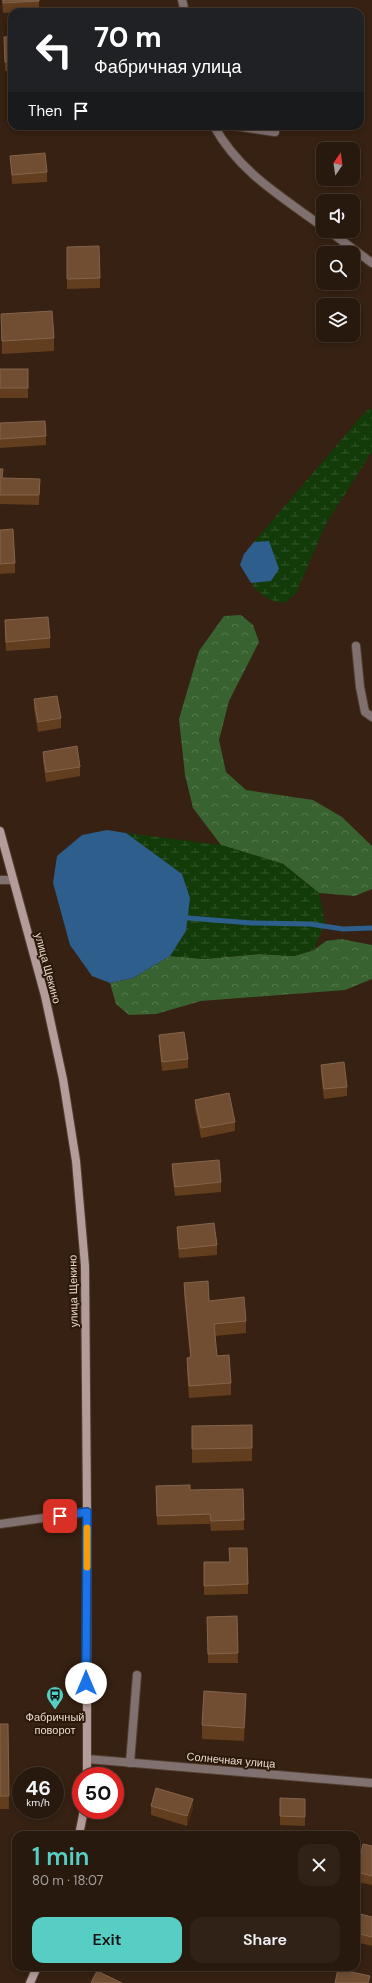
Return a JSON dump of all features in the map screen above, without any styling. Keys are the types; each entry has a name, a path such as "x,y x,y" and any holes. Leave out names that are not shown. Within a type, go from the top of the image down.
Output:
{"main road":[{"name":"улица Щекино","path":"0,831 50,1019 63,1080 76,1161 85,1266 87,1767"},
{"path":"80,1831 82,1819"},
{"path":"30,1983 35,1971"}],"street":[{"path":"216,130 242,163 270,190 316,222"},
{"path":"262,130 275,132"},
{"path":"338,238 372,263"},
{"path":"356,646 360,687 365,712 372,717"},
{"path":"0,880 13,880"},
{"path":"0,1524 87,1512"},
{"path":"130,1763 137,1675"},
{"name":"Солнечная улица","path":"87,1760 372,1783"}],"green space":[{"path":"372,408 372,452 327,522 296,593 285,603 266,597 251,583 271,581 269,541 254,542 365,412"},
{"path":"241,615 253,625 259,642 229,701 219,740 226,772 246,790 313,800 342,817 372,846 372,889 355,896 319,893 283,864 221,845 193,808 185,775 179,719 199,651 224,616"},
{"path":"126,833 221,845 283,864 319,893 325,922 314,950 294,956 259,954 204,959 170,956 186,931 190,898 182,874"},
{"path":"341,939 372,945 372,979 345,990 201,1001 156,1014 129,1015 116,1004 110,983 133,978 170,956 204,959 259,954 294,956 314,950 326,941"}],"water":[{"path":"269,541 279,569 271,581 251,583 240,565 244,554 254,542"},
{"path":"107,830 126,833 182,874 190,898 186,931 170,956 133,978 110,983 92,976 70,945 53,883 57,856 82,835"}],"building":[{"path":"3,0 39,0 39,1 3,3"},
{"path":"4,37 8,37 8,62 5,62"},
{"path":"45,153 47,172 12,175 10,156"},
{"path":"99,246 100,278 67,279 67,247"},
{"path":"52,311 54,338 2,341 1,314"},
{"path":"0,369 28,369 28,388 0,388"},
{"path":"45,421 46,436 0,439 0,423"},
{"path":"0,469 3,469 2,478 40,479 39,495 0,495"},
{"path":"13,529 15,563 0,564 0,530"},
{"path":"48,617 50,638 6,642 5,620"},
{"path":"57,696 61,718 38,722 34,699"},
{"path":"77,746 80,767 46,772 43,752"},
{"path":"184,1032 188,1059 162,1062 159,1035"},
{"path":"344,1062 347,1087 324,1089 321,1065"},
{"path":"229,1093 235,1122 201,1128 195,1100"},
{"path":"219,1160 221,1182 175,1187 172,1164"},
{"path":"214,1223 217,1245 179,1249 177,1227"},
{"path":"208,1281 209,1301 244,1297 246,1321 214,1324 217,1356 229,1355 231,1383 189,1386 187,1358 191,1357 184,1283"},
{"path":"252,1425 252,1448 192,1449 192,1426"},
{"path":"190,1485 190,1490 243,1489 244,1520 211,1521 210,1514 157,1516 156,1486"},
{"path":"229,1548 247,1548 248,1584 204,1586 204,1562 230,1562"},
{"path":"237,1616 238,1653 208,1654 207,1617"},
{"path":"204,1691 246,1694 244,1728 202,1725"},
{"path":"0,1724 8,1724 9,1796 0,1796"},
{"path":"156,1788 193,1799 187,1816 151,1806"},
{"path":"280,1798 305,1799 305,1817 280,1816"},
{"path":"363,1844 372,1846 372,1876 360,1873 360,1858"},
{"path":"360,1914 372,1917 372,1937 360,1934"},
{"path":"97,1971 122,1983 91,1983"},
{"path":"338,1971 347,1971 370,1976 368,1983 335,1983"}],"waterway":[{"path":"188,918 252,923 310,924 343,929 372,928"}],"slow traffic":[{"path":"87,1528 87,1567"}],"place":[{"name":"Фабричный поворот","path":"55,1710"}],"route":[{"path":"60,1516 87,1512 86,1683"}]}
